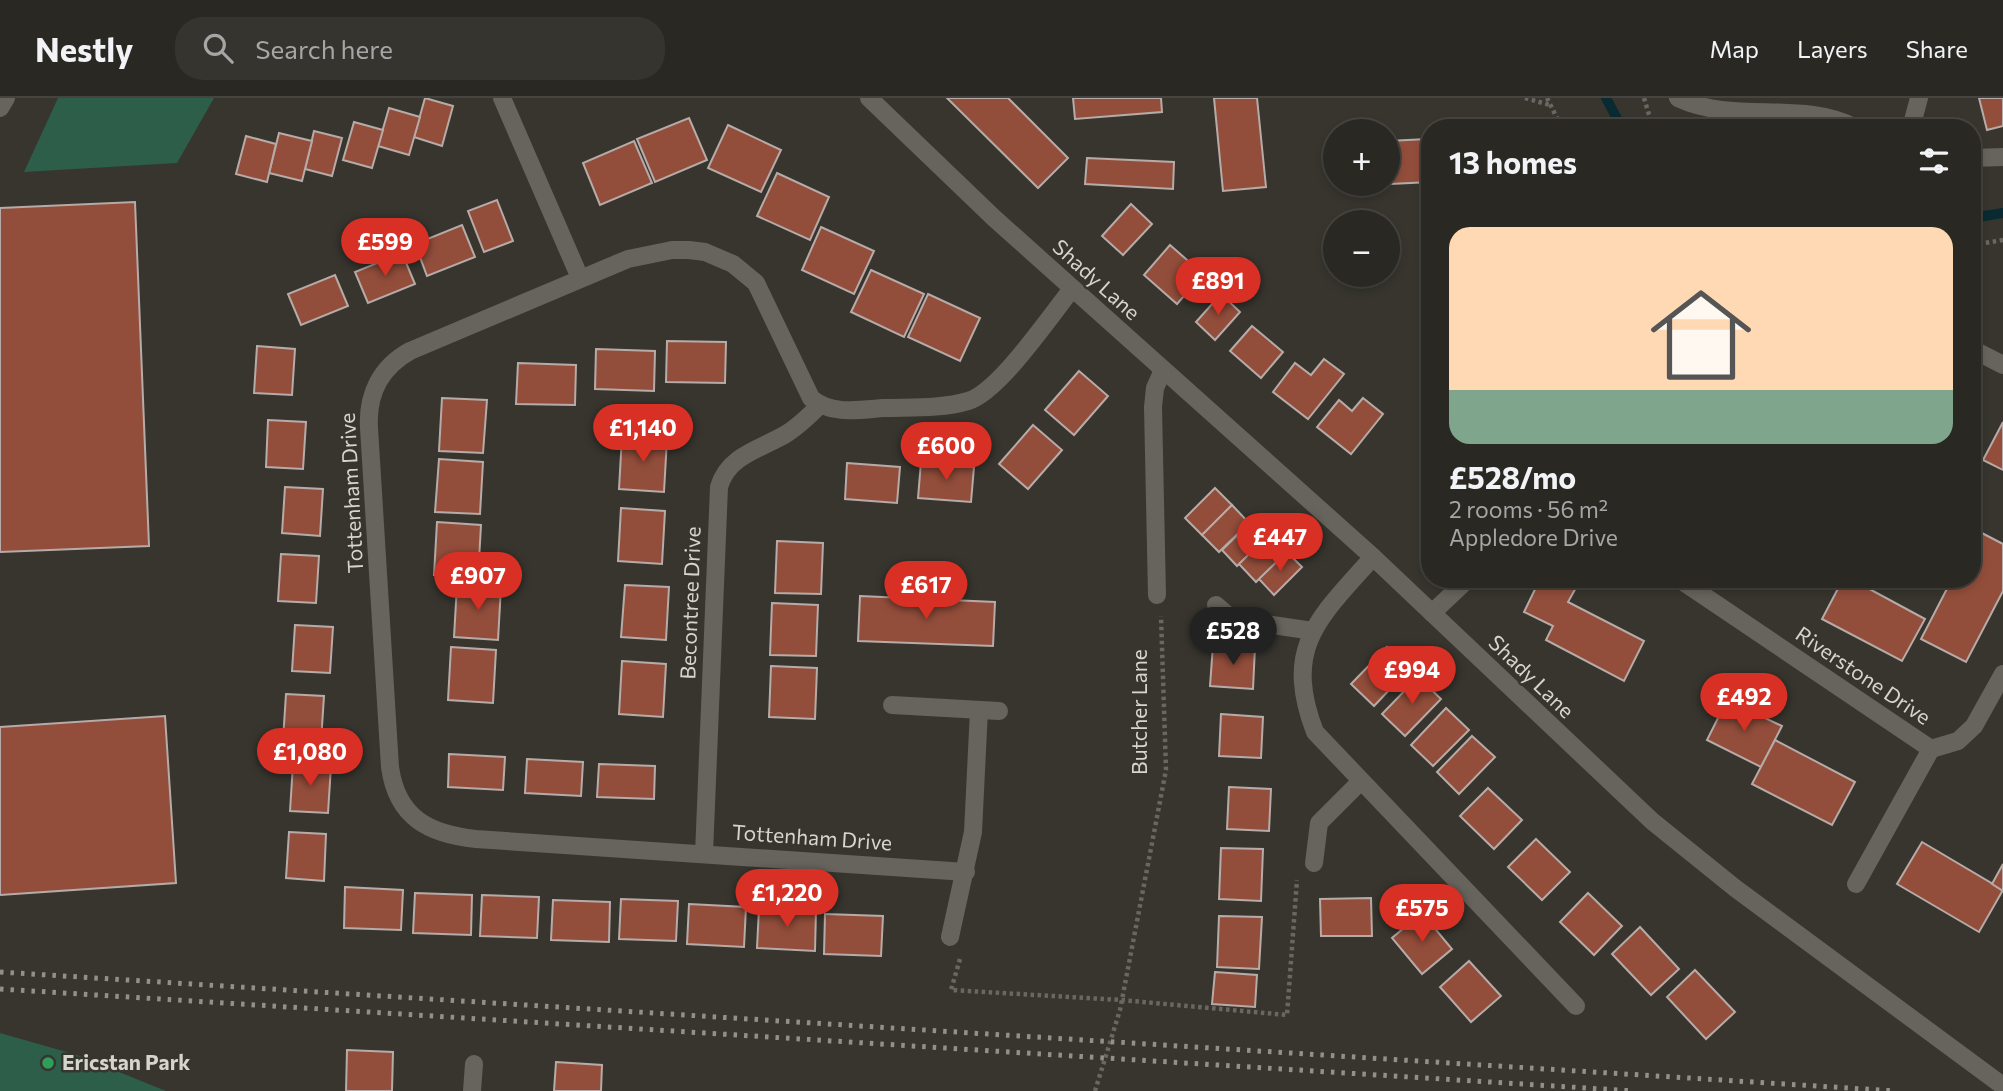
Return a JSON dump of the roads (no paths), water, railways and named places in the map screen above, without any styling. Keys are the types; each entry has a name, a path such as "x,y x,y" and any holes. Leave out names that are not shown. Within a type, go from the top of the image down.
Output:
{"street":[{"path":"0,108 6,98"},
{"path":"502,98 580,278"},
{"name":"Shady Lane","path":"869,98 1072,289 1373,557 1652,821 1735,888 2003,1086"},
{"path":"1678,98 1705,109 1733,113 1829,116 1836,119"},
{"path":"1913,119 1919,98"},
{"path":"1981,158 2003,158"},
{"name":"Tottenham Drive","path":"820,405 806,388 756,283 733,264 705,252 672,250 628,259 410,351 387,368 374,389 368,414 392,779 407,811 438,833 476,839 966,872"},
{"path":"820,405 842,410 971,400 994,384 1072,289"},
{"path":"1981,354 2003,365"},
{"path":"1157,595 1153,407 1154,388 1163,370"},
{"name":"Becontree Drive","path":"704,854 719,487 725,472 740,458 785,435 820,405"},
{"path":"1373,557 1326,611 1313,631 1302,662 1312,722 1321,741 1576,1006"},
{"path":"1432,613 1458,588"},
{"name":"Riverstone Drive","path":"1692,588 1931,749 1958,741 1974,726 2003,674"},
{"path":"1216,605 1232,619 1313,631"},
{"path":"892,705 999,711"},
{"path":"950,937 966,872 974,820 979,710"},
{"path":"1856,884 1931,749"},
{"path":"1314,863 1319,824 1360,781"},
{"path":"472,1088 474,1064"}],"waterway":[{"path":"1606,98 1617,119"},
{"path":"1981,217 2003,213"}],"railway":[{"path":"0,972 1896,1091"},
{"path":"0,989 1634,1091"}],"place":[{"name":"Ericstan Park","path":"48,1063"}]}
